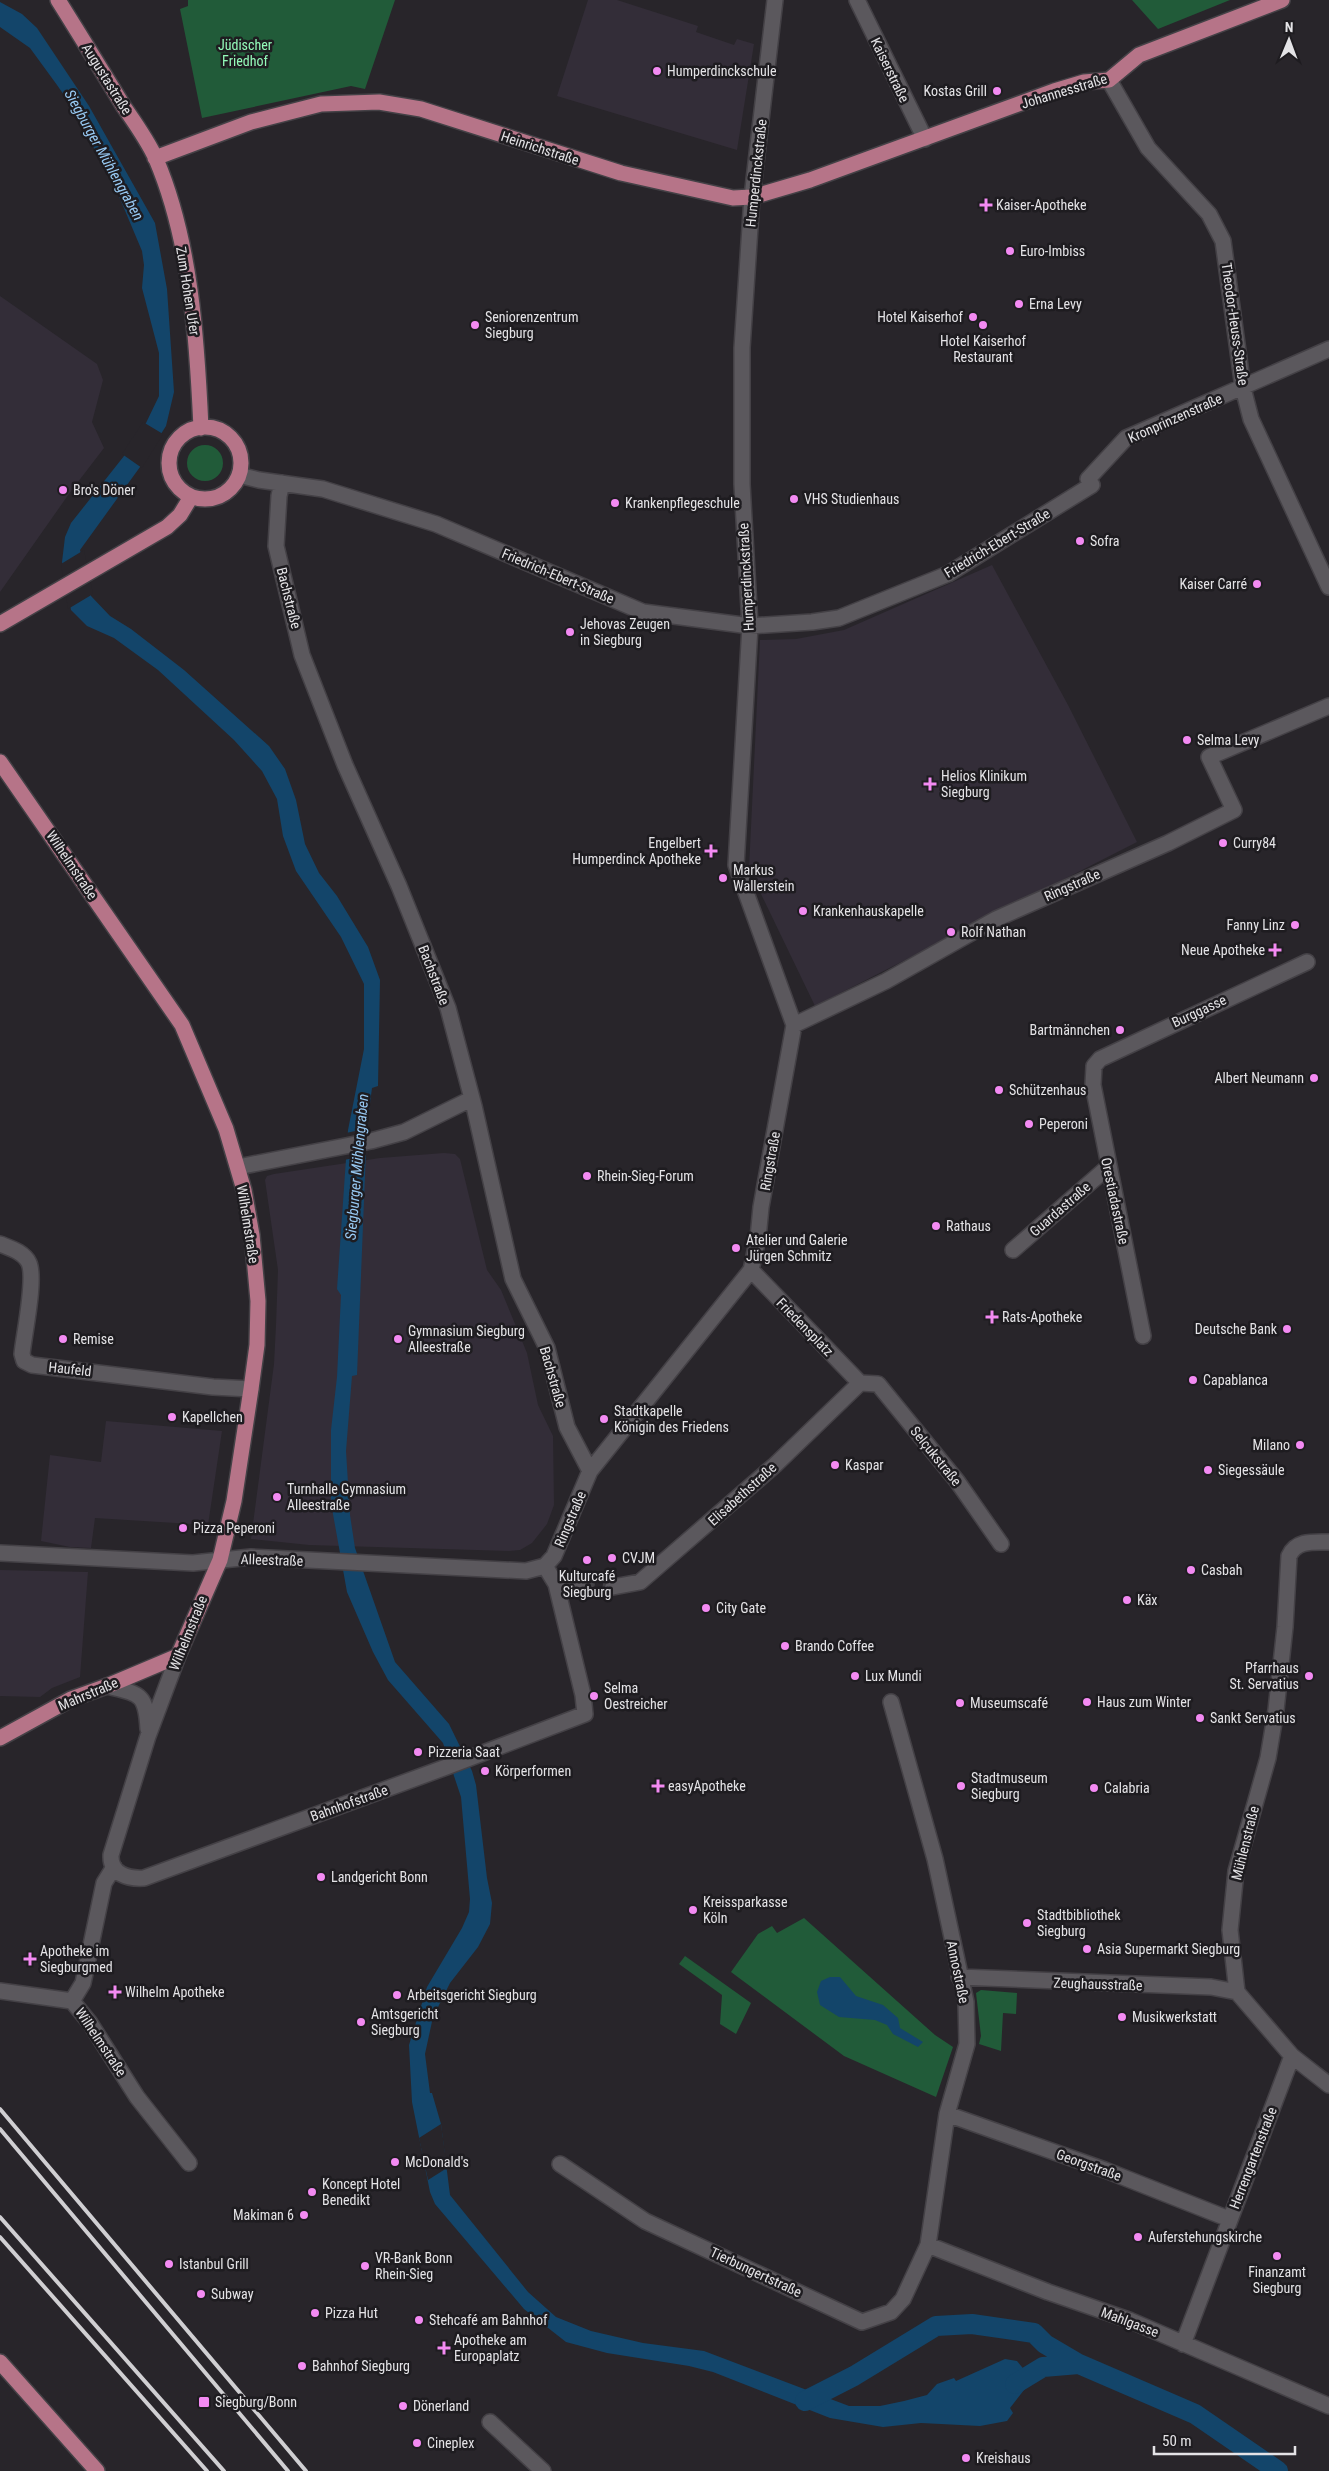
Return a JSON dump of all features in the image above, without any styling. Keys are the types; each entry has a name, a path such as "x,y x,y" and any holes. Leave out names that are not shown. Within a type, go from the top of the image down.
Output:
{"main road":[{"name":"Augustastraße","path":"58,0 155,158"},
{"name":"Johannesstraße","path":"925,139 1054,91 1084,82 1109,80 1138,55 1282,0"},
{"name":"Heinrichstraße","path":"155,158 251,122 321,104 378,102 421,109 621,173 734,198 752,197 810,180 925,139"},
{"name":"Zum Hohen Ufer","path":"155,158 176,219 183,255 196,349 201,428"},
{"path":"201,428 221,431 236,445 240,455 239,475 236,482 224,494 208,499 192,496 183,491 174,480 169,466 170,456 181,437 190,430 201,428"},
{"path":"0,624 167,528 180,514 192,496"},
{"name":"Wilhelmstraße","path":"0,762 182,1025 222,1118 238,1168 252,1235 258,1301 256,1345 234,1501 220,1560 178,1656"},
{"name":"Mahrstraße","path":"0,1738 71,1699 178,1656"},
{"path":"0,2362 97,2471"}],"street":[{"name":"Humperdinckstraße","path":"775,0 752,197 742,348 742,484 750,626 736,865 794,1025"},
{"name":"Kaiserstraße","path":"857,0 925,139"},
{"name":"Theodor-Heuss-Straße","path":"1109,80 1148,148 1209,214 1223,241 1243,388 1251,419 1329,587"},
{"name":"Kronprinzenstraße","path":"1090,482 1126,438 1329,349"},
{"name":"Friedrich-Ebert-Straße","path":"239,475 323,489 436,524 643,612 750,626 812,622 839,618 948,574 1090,482"},
{"name":"Bachstraße","path":"282,483 279,496 276,546 302,655 448,1008 472,1099 513,1279 546,1348 567,1427 590,1471"},
{"name":"Ringstraße","path":"545,1566 554,1556 590,1471 751,1270 794,1025 886,981 996,919 1168,843 1234,810 1208,757 1329,706"},
{"name":"Burggasse","path":"1094,1066 1100,1059 1119,1049 1307,962"},
{"name":"Orestiadastraße","path":"1094,1066 1093,1085 1143,1336"},
{"path":"238,1168 371,1141 404,1132 472,1099"},
{"name":"Guardastraße","path":"1013,1250 1108,1167"},
{"name":"Haufeld","path":"0,1244 17,1251 29,1262 31,1280 22,1354 24,1361 32,1365 213,1387 251,1388"},
{"name":"Friedensplatz","path":"751,1270 860,1383"},
{"name":"Selçukstraße","path":"860,1383 878,1384 957,1481 1001,1544"},
{"name":"Elisabethstraße","path":"613,1587 640,1582 775,1465 860,1383"},
{"name":"Mühlenstraße","path":"1237,1992 1230,1930 1236,1871 1268,1758 1276,1710 1285,1627 1287,1565 1292,1549 1298,1545 1329,1542"},
{"name":"Alleestraße","path":"0,1553 193,1564 251,1557 526,1570 545,1566"},
{"path":"545,1566 556,1584 580,1582"},
{"name":"Bahnhofstraße","path":"114,1867 123,1876 144,1878 585,1714 583,1695 556,1584"},
{"name":"Wilhelmstraße","path":"178,1656 148,1736 111,1855 110,1862 114,1867 104,1883 83,1983 72,2001 90,2023 137,2096 189,2163"},
{"name":"Wilhelmstraße","path":"107,1686 134,1693 143,1701 147,1709 148,1736"},
{"name":"Annostraße","path":"891,1702 935,1859 966,2002 967,2044 947,2114 928,2245"},
{"name":"Zeughausstraße","path":"960,1977 1211,1987 1237,1992"},
{"path":"0,1991 72,2001"},
{"path":"1237,1992 1292,2056 1329,2085"},
{"name":"Herrengartenstraße","path":"1183,2344 1292,2056"},
{"name":"Georgstraße","path":"947,2114 1105,2170 1229,2219"},
{"name":"Tierbungertstraße","path":"560,2164 645,2221 862,2322 892,2312 903,2299 928,2245"},
{"name":"Mahlgasse","path":"928,2245 1048,2292 1129,2320 1329,2406"},
{"path":"490,2422 544,2471"}],"shaded area":[{"name":"Humperdinckschule","path":"588,0 617,0 698,26 696,32 734,45 737,39 754,44 737,150 557,96"},
{"path":"0,296 97,364 103,380 92,422 104,448 71,491 0,592"},
{"name":"Helios Klinikum Siegburg","path":"992,565 1068,705 1137,842 815,1006 749,869 760,640 796,639 844,630"},
{"name":"Gymnasium Siegburg Alleestraße","path":"444,1153 455,1154 460,1159 487,1270 501,1290 527,1353 538,1405 553,1436 554,1505 547,1524 532,1543 520,1550 509,1551 309,1545 251,1539 274,1364 276,1325 278,1270 265,1180 267,1176 380,1158"},
{"path":"106,1421 222,1431 208,1525 95,1518 91,1548 70,1547 41,1541 50,1455 101,1462"},
{"path":"0,1570 88,1572 80,1677 52,1688 40,1697 0,1696"}],"green space":[{"name":"Jüdischer Friedhof","path":"188,0 395,0 365,89 351,86 202,118 180,9 188,6"},
{"path":"1132,0 1230,0 1158,29"},
{"path":"205,445 217,451 223,463 217,475 205,481 193,475 187,463 193,451"},
{"path":"804,1918 935,2035 953,2047 936,2097 844,2056 731,1972 758,1934 772,1926 777,1933"},
{"path":"685,1956 751,2003 736,2034 720,2024 722,1995 679,1964"},
{"path":"981,1990 1017,1993 1016,2014 1003,2013 1001,2051 979,2044 981,2036 976,1993"}],"water":[{"path":"0,2 22,14 37,28 89,106 155,223 167,289 174,392 166,426 140,467 80,550 91,596 110,616 131,629 184,670 269,746 285,769 296,800 305,844 319,873 337,896 368,947 380,980 378,1086 372,1088 367,1126 357,1375 352,1376 346,1451 350,1515 355,1548 395,1662 449,1724 472,1771 476,1785 487,1878 492,1903 490,1924 478,1947 450,1983 433,2017 425,2054 430,2093 432,2093 441,2124 450,2195 528,2292 556,2317 591,2331 643,2343 704,2351 849,2406 880,2406 927,2395 937,2384 954,2378 956,2381 1005,2359 1017,2361 1026,2372 1036,2365 1041,2375 1024,2390 1010,2408 1013,2413 1007,2421 980,2426 921,2423 883,2427 830,2418 713,2372 689,2366 607,2353 566,2342 524,2309 435,2204 430,2192 412,2102 409,2045 427,1987 462,1928 469,1912 470,1899 461,1797 443,1743 388,1680 373,1652 347,1592 331,1503 331,1430 337,1377 341,1295 337,1289 348,1130 364,1049 364,984 341,937 296,871 283,836 277,799 262,771 234,740 158,670 114,638 87,626 71,610 62,562 65,537 71,523 124,456 146,423 159,396 159,353 142,288 144,265 142,251 118,194 73,108 57,85 30,48 0,27"},
{"path":"830,1977 840,1977 856,1996 883,2005 898,2018 900,2028 923,2042 918,2047 893,2034 887,2025 875,2020 839,2017 820,2005 817,1992 821,1981"}],"pier":[{"path":"143,422 163,434 142,468 122,454"},
{"path":"84,550 93,594 68,609 61,564"},
{"path":"369,1128 368,1155 344,1160 346,1133"},
{"path":"441,2124 447,2168 428,2180 419,2138"}],"waterway":[{"name":"Siegburger Mühlengraben","path":"805,2401 854,2376 936,2326 972,2324 1034,2333 1045,2344 1079,2364"},
{"name":"Siegburger Mühlengraben","path":"1015,2384 1043,2367 1079,2364 1195,2414 1278,2471"}],"tunnel":[{"path":"580,1582 613,1587"}],"railway":[{"path":"0,2109 306,2471"},
{"path":"0,2129 288,2471"},
{"path":"0,2217 224,2471"},
{"path":"0,2237 207,2471"}],"place":[{"name":"Humperdinckschule","path":"657,71"},
{"name":"Kostas Grill","path":"997,91"},
{"name":"Kaiser-Apotheke","path":"986,205"},
{"name":"Euro-Imbiss","path":"1010,251"},
{"name":"Erna Levy","path":"1019,304"},
{"name":"Hotel Kaiserhof","path":"973,317"},
{"name":"Seniorenzentrum Siegburg","path":"475,325"},
{"name":"Hotel Kaiserhof Restaurant","path":"983,325"},
{"name":"Bro's Döner","path":"63,490"},
{"name":"VHS Studienhaus","path":"794,499"},
{"name":"Krankenpflegeschule","path":"615,503"},
{"name":"Sofra","path":"1080,541"},
{"name":"Kaiser Carré","path":"1257,584"},
{"name":"Jehovas Zeugen in Siegburg","path":"570,632"},
{"name":"Selma Levy","path":"1187,740"},
{"name":"Helios Klinikum Siegburg","path":"930,784"},
{"name":"Curry84","path":"1223,843"},
{"name":"Engelbert Humperdinck Apotheke","path":"711,851"},
{"name":"Markus Wallerstein","path":"723,878"},
{"name":"Krankenhauskapelle","path":"803,911"},
{"name":"Fanny Linz","path":"1295,925"},
{"name":"Rolf Nathan","path":"951,932"},
{"name":"Neue Apotheke","path":"1275,950"},
{"name":"Bartmännchen","path":"1120,1030"},
{"name":"Albert Neumann","path":"1314,1078"},
{"name":"Schützenhaus","path":"999,1090"},
{"name":"Peperoni","path":"1029,1124"},
{"name":"Rhein-Sieg-Forum","path":"587,1176"},
{"name":"Rathaus","path":"936,1226"},
{"name":"Atelier und Galerie Jürgen Schmitz","path":"736,1248"},
{"name":"Rats-Apotheke","path":"992,1317"},
{"name":"Deutsche Bank","path":"1287,1329"},
{"name":"Remise","path":"63,1339"},
{"name":"Gymnasium Siegburg Alleestraße","path":"398,1339"},
{"name":"Capablanca","path":"1193,1380"},
{"name":"Kapellchen","path":"172,1417"},
{"name":"Stadtkapelle Königin des Friedens","path":"604,1419"},
{"name":"Milano","path":"1300,1445"},
{"name":"Kaspar","path":"835,1465"},
{"name":"Siegessäule","path":"1208,1470"},
{"name":"Turnhalle Gymnasium Alleestraße","path":"277,1497"},
{"name":"Pizza Peperoni","path":"183,1528"},
{"name":"CVJM","path":"612,1558"},
{"name":"Kulturcafé Siegburg","path":"587,1560"},
{"name":"Casbah","path":"1191,1570"},
{"name":"Käx","path":"1127,1600"},
{"name":"City Gate","path":"706,1608"},
{"name":"Brando Coffee","path":"785,1646"},
{"name":"Lux Mundi","path":"855,1676"},
{"name":"Pfarrhaus St. Servatius","path":"1309,1676"},
{"name":"Selma Oestreicher","path":"594,1696"},
{"name":"Haus zum Winter","path":"1087,1702"},
{"name":"Museumscafé","path":"960,1703"},
{"name":"Sankt Servatius","path":"1200,1718"},
{"name":"Pizzeria Saat","path":"418,1752"},
{"name":"Körperformen","path":"485,1771"},
{"name":"easyApotheke","path":"658,1786"},
{"name":"Stadtmuseum Siegburg","path":"961,1786"},
{"name":"Calabria","path":"1094,1788"},
{"name":"Landgericht Bonn","path":"321,1877"},
{"name":"Kreissparkasse Köln","path":"693,1910"},
{"name":"Stadtbibliothek Siegburg","path":"1027,1923"},
{"name":"Asia Supermarkt Siegburg","path":"1087,1949"},
{"name":"Apotheke im Siegburgmed","path":"30,1959"},
{"name":"Wilhelm Apotheke","path":"115,1992"},
{"name":"Arbeitsgericht Siegburg","path":"397,1995"},
{"name":"Musikwerkstatt","path":"1122,2017"},
{"name":"Amtsgericht Siegburg","path":"361,2022"},
{"name":"McDonald's","path":"395,2162"},
{"name":"Koncept Hotel Benedikt","path":"312,2192"},
{"name":"Makiman 6","path":"304,2215"},
{"name":"Auferstehungskirche","path":"1138,2237"},
{"name":"Finanzamt Siegburg","path":"1277,2256"},
{"name":"Istanbul Grill","path":"169,2264"},
{"name":"VR-Bank Bonn Rhein-Sieg","path":"365,2266"},
{"name":"Subway","path":"201,2294"},
{"name":"Pizza Hut","path":"315,2313"},
{"name":"Stehcafé am Bahnhof","path":"419,2320"},
{"name":"Apotheke am Europaplatz","path":"444,2348"},
{"name":"Bahnhof Siegburg","path":"302,2366"},
{"name":"Siegburg/Bonn","path":"204,2402"},
{"name":"Dönerland","path":"403,2406"},
{"name":"Cineplex","path":"417,2443"},
{"name":"Kreishaus","path":"966,2458"}]}
